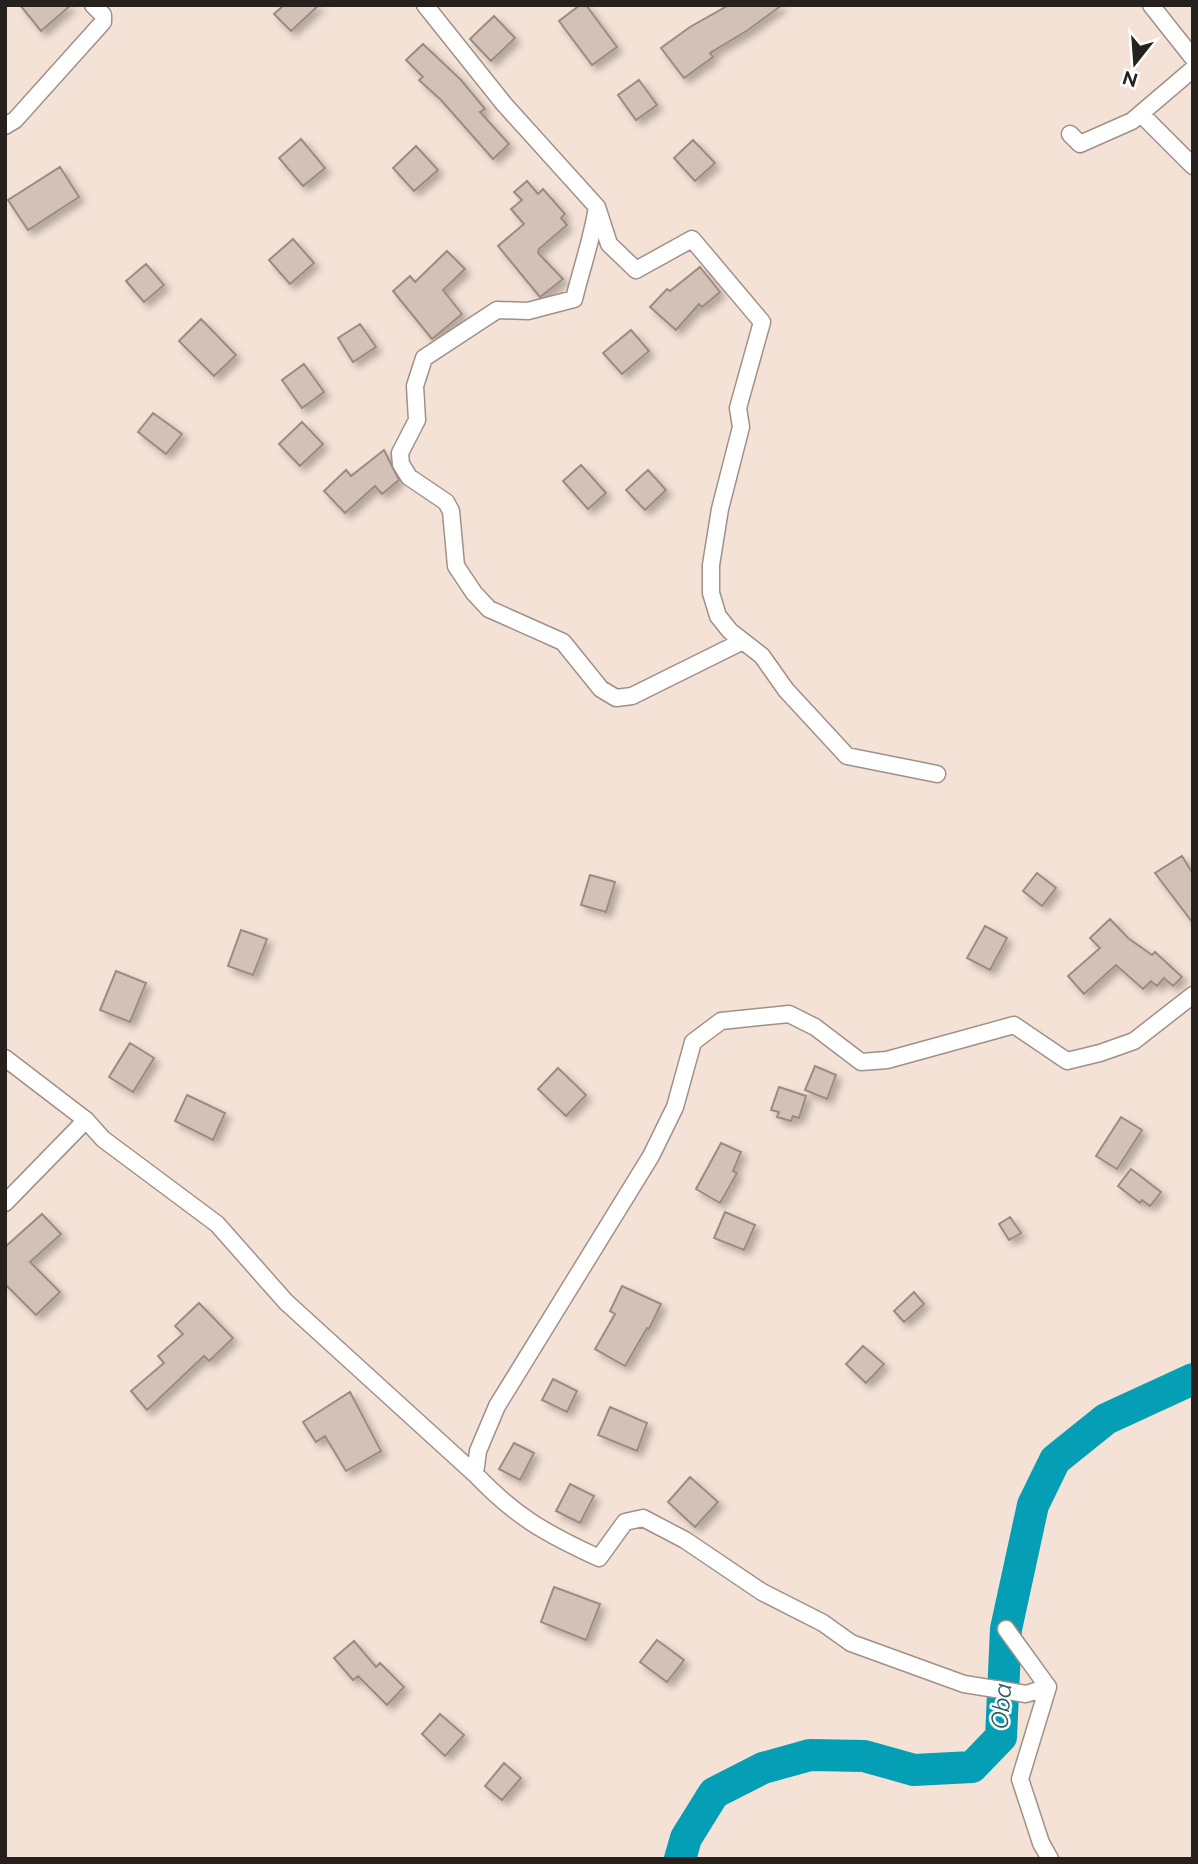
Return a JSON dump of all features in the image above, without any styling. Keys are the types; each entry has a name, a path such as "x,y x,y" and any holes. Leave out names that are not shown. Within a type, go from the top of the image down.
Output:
{"street":[{"path":"5,126 15,120 103,22 103,15 93,5"},
{"path":"425,5 504,104 597,207 609,244 636,270 692,239 762,322 738,408 741,427 738,446 720,509 711,565 711,593 718,616 761,656 786,690 847,756 937,774"},
{"path":"1151,5 1193,58"},
{"path":"1070,134 1080,144 1132,121 1193,69"},
{"path":"1141,114 1193,166"},
{"path":"597,207 592,240 586,250 574,299 528,311 497,310 424,358 415,386 417,420 400,453 401,464 409,477 446,502 451,511 456,566 474,593 489,609 564,642 601,689 616,698 632,696 743,641"},
{"path":"475,1474 478,1451 497,1406 651,1156 675,1107 693,1042 722,1021 789,1014 815,1027 860,1062 887,1060 1014,1025 1067,1060 1100,1053 1134,1041 1193,995"},
{"path":"5,1058 86,1120 103,1139 217,1224 286,1302 475,1474 506,1506 550,1536 599,1558 625,1522 643,1518 685,1540 762,1592 823,1623 851,1643 964,1684 1026,1694 1048,1687"},
{"path":"5,1203 86,1120"},
{"path":"1006,1629 1048,1687"},
{"path":"1048,1687 1020,1779 1041,1843 1050,1859"}],"building":[{"path":"20,5 71,5 41,31"},
{"path":"284,5 319,5 291,31 274,14"},
{"path":"580,5 586,5 617,47 592,65 559,21"},
{"path":"729,5 782,5 710,53 713,57 684,78 661,48 690,27"},
{"path":"494,16 515,38 491,61 470,39"},
{"path":"423,44 461,80 485,109 480,112 509,144 493,159 441,100 419,80 423,77 406,60"},
{"path":"639,80 657,105 636,120 618,95"},
{"path":"301,139 325,168 303,186 279,158"},
{"path":"693,140 715,163 695,181 674,158"},
{"path":"416,146 438,170 414,191 393,168"},
{"path":"60,167 79,197 28,230 8,200"},
{"path":"527,181 538,194 543,189 565,214 561,218 567,225 539,249 538,253 563,279 540,297 498,246 524,224 511,209 522,200 514,192"},
{"path":"293,239 314,263 290,284 269,260"},
{"path":"447,251 465,269 443,290 462,314 432,339 393,291 410,276 415,282"},
{"path":"146,264 164,285 144,302 126,281"},
{"path":"700,267 720,292 702,307 699,304 676,330 650,307 667,289 670,291"},
{"path":"201,319 236,355 214,376 179,341"},
{"path":"360,324 376,347 353,362 338,338"},
{"path":"631,330 649,351 622,374 603,353"},
{"path":"304,364 324,392 302,408 282,380"},
{"path":"153,413 182,434 166,454 138,432"},
{"path":"302,422 323,444 300,466 279,444"},
{"path":"384,450 399,480 382,494 375,486 345,513 324,491 346,470 351,476"},
{"path":"581,465 606,493 588,509 563,481"},
{"path":"648,470 666,490 645,510 626,490"},
{"path":"1182,856 1193,874 1193,923 1155,873"},
{"path":"1037,873 1056,888 1042,906 1023,891"},
{"path":"590,875 615,882 606,912 581,905"},
{"path":"1110,919 1128,938 1152,955 1155,952 1182,977 1173,986 1164,978 1157,986 1151,981 1143,989 1116,965 1084,994 1068,976 1100,948 1090,938"},
{"path":"985,926 1007,938 990,970 967,958"},
{"path":"241,930 267,939 253,975 228,966"},
{"path":"116,971 146,983 130,1022 100,1010"},
{"path":"130,1043 154,1058 133,1092 109,1077"},
{"path":"815,1066 836,1075 827,1099 805,1090"},
{"path":"558,1068 586,1095 566,1116 538,1089"},
{"path":"779,1087 806,1096 799,1118 793,1116 791,1121 777,1117 779,1112 771,1110"},
{"path":"187,1095 225,1113 213,1140 175,1121"},
{"path":"1121,1117 1142,1130 1117,1169 1096,1156"},
{"path":"721,1143 741,1152 733,1171 737,1173 720,1203 696,1189"},
{"path":"1131,1169 1161,1192 1150,1206 1142,1200 1140,1203 1118,1186"},
{"path":"725,1212 755,1225 744,1250 714,1238"},
{"path":"42,1214 61,1234 30,1262 60,1292 36,1315 5,1284 5,1247"},
{"path":"1010,1217 1021,1233 1009,1240 999,1224"},
{"path":"622,1286 661,1304 649,1329 647,1328 625,1366 595,1349 615,1314 610,1311"},
{"path":"914,1292 924,1304 904,1322 894,1311"},
{"path":"199,1303 233,1338 209,1361 204,1356 147,1410 131,1391 164,1363 158,1356 183,1334 175,1326"},
{"path":"863,1346 884,1364 866,1383 846,1364"},
{"path":"553,1379 577,1391 567,1412 542,1400"},
{"path":"350,1392 381,1451 346,1471 325,1436 316,1442 303,1422"},
{"path":"610,1407 647,1423 637,1451 598,1435"},
{"path":"514,1443 534,1453 520,1480 499,1469"},
{"path":"690,1477 718,1502 695,1527 668,1502"},
{"path":"570,1484 594,1496 580,1523 556,1511"},
{"path":"554,1587 600,1604 586,1640 541,1622"},
{"path":"657,1640 684,1660 667,1682 640,1662"},
{"path":"354,1641 376,1667 380,1663 404,1687 387,1705 358,1676 353,1680 334,1658"},
{"path":"440,1714 464,1735 445,1756 422,1734"},
{"path":"504,1763 521,1778 502,1800 485,1786"}],"waterway":[{"name":"Oba","path":"680,1859 686,1838 714,1793 763,1768 810,1755 864,1756 914,1770 972,1767 1001,1737 1006,1629 1033,1505 1055,1460 1106,1419 1193,1379"}]}
